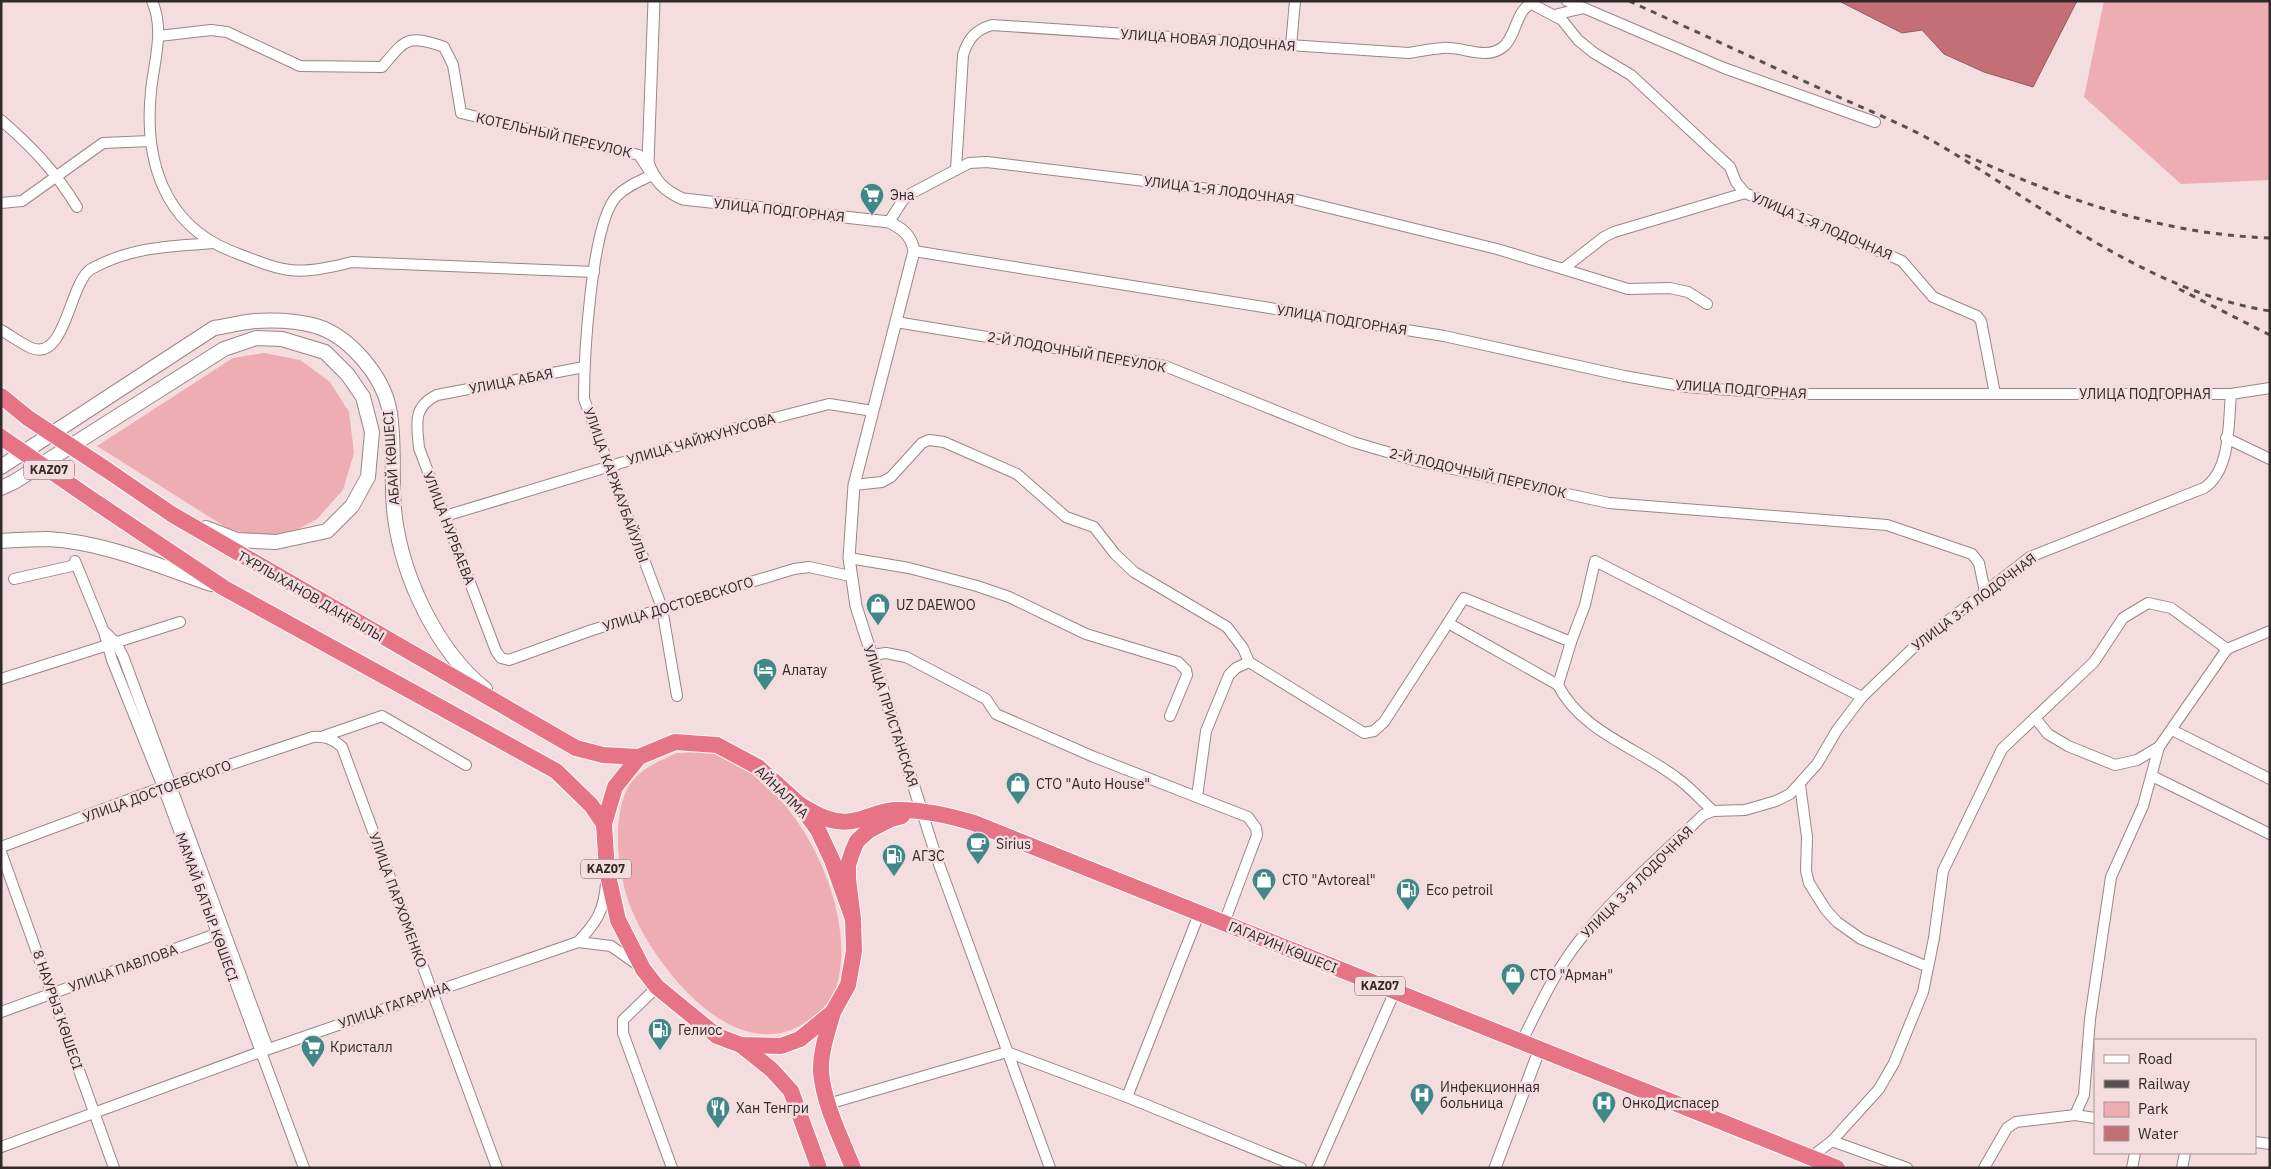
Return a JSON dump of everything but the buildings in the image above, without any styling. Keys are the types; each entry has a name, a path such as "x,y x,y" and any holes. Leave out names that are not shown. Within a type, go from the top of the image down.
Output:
{"highway":[{"name":"ТҰРЛЫХАНОВ ДАҢҒЫЛЫ","path":"1,396 28,418 173,515 526,722 576,748 603,755 640,756"},
{"name":"KAZ07","path":"1,437 224,588 556,770 591,805 604,824"},
{"name":"АЙНАЛМА","path":"675,742 717,745 758,767 799,804 818,830 832,860 853,919 854,951 848,984 833,1012 800,1039 781,1046 741,1045 717,1036 658,987 643,969 618,920 606,871 604,824 615,787 640,756 675,742"},
{"name":"KAZ07","path":"799,804 821,817 836,822 854,821 886,811 922,812"},
{"name":"KAZ07","path":"853,919 848,865 858,841 868,831 891,819 922,812"},
{"name":"ГАГАРИН КӨШЕСІ","path":"922,812 941,813 974,823 1837,1168"},
{"path":"833,1012 823,1050 821,1072 828,1104 853,1168"},
{"path":"741,1045 772,1070 791,1091 819,1168"}],"main road":[{"name":"АБАЙ КӨШЕСІ","path":"1,468 214,328 255,321 317,326 347,344 367,364 381,384 389,409 395,518 404,560 431,626 471,678 526,722"},
{"name":"АБАЙ КӨШЕСІ","path":"1,488 14,482 224,349 256,338 282,339 326,352 348,375 363,397 372,432 368,477 352,506 326,531 276,542 237,540 173,515"},
{"path":"1,541 48,539 90,545 134,557 224,588"}],"street":[{"path":"152,1 159,20 159,36 150,92 150,141 160,182 168,201 181,218 214,242 275,268 295,272 317,271 352,262 594,272"},
{"path":"652,174 648,162 654,1"},
{"path":"1291,46 1295,1"},
{"path":"1567,1 1724,68 1875,122"},
{"name":"УЛИЦА НОВАЯ ЛОДОЧНАЯ","path":"956,170 963,55 967,43 982,28 992,25 1409,53 1455,48 1481,53 1493,53 1503,47 1510,37 1521,11 1527,5 1532,4 1554,15"},
{"path":"1554,15 1584,8"},
{"name":"УЛИЦА 1-Я ЛОДОЧНАЯ","path":"1554,15 1562,20 1578,40 1594,53 1631,75 1680,119 1730,166 1736,182 1745,193 1902,261 1933,297 1977,316 1981,321 1995,394"},
{"name":"КОТЕЛЬНЫЙ ПЕРЕУЛОК","path":"159,36 211,30 226,32 300,66 344,67 382,67 402,43 422,39 444,47 453,66 460,113 639,155 652,174"},
{"path":"1,120 29,144 57,175 77,207"},
{"path":"1,203 22,201 102,143 150,141"},
{"name":"УЛИЦА 1-Я ЛОДОЧНАЯ","path":"889,222 903,200 969,163 987,162 1293,199 1496,248 1628,289 1670,288 1688,292 1708,304"},
{"name":"УЛИЦА ПОДГОРНАЯ","path":"652,174 662,187 683,199 889,222 907,233 912,241 914,251 1444,336 1624,376 1686,386 1786,394 2231,394 2270,388"},
{"name":"УЛИЦА КАРЖАУБАЙУЛЫ","path":"652,174 627,188 608,209 597,247 584,367 584,399 662,608 677,696"},
{"name":"УЛИЦА 1-Я ЛОДОЧНАЯ","path":"1563,269 1604,237 1614,232 1745,193"},
{"path":"1,330 33,348 43,348 53,344 60,334 80,280 90,270 144,248 214,242"},
{"name":"УЛИЦА ПРИСТАНСКАЯ","path":"914,251 854,485 849,558 850,576 856,606 922,812 1050,1168"},
{"name":"2-Й ЛОДОЧНЫЙ ПЕРЕУЛОК","path":"896,322 1165,366 1353,442 1421,462 1609,503 1887,525 1972,554 1979,563 1985,592"},
{"name":"УЛИЦА АБАЯ","path":"437,395 584,367"},
{"name":"УЛИЦА 3-Я ЛОДОЧНАЯ","path":"1522,1041 1548,988 1577,942 1604,911 1703,815 1713,811 1745,810 1776,801 1790,794 1817,764 1837,730 1862,697 1913,648 2030,557 2204,488 2217,476 2226,438 2231,394"},
{"name":"УЛИЦА НУРБАЕВА","path":"437,395 425,401 418,414 419,448 496,651 501,658 509,660"},
{"name":"УЛИЦА ЧАЙЖУНУСОВА","path":"445,516 742,426 829,404 873,411"},
{"path":"2226,438 2270,459"},
{"path":"854,485 882,482 891,477 922,443 929,440 952,445 1018,474 1066,517 1094,527 1115,554 1134,572 1227,627 1243,648 1249,662 1364,733 1374,731 1384,722 1464,598 1571,642"},
{"path":"849,558 910,568 977,586 1009,597 1086,634 1178,662 1186,670 1187,675 1170,716"},
{"path":"1558,685 1585,605 1595,561 1862,697"},
{"name":"МАМАЙ БАТЫР КӨШЕСІ","path":"14,579 75,563 111,645 167,786 264,1050 304,1168"},
{"name":"УЛИЦА ДОСТОЕВСКОГО","path":"509,660 662,608 794,569 809,567 850,576"},
{"path":"1811,1157 1832,1141 1879,1089 1894,1063 1923,992 1943,871 2002,749 2094,662 2124,618 2148,603 2171,608 2227,649"},
{"path":"1,679 180,622"},
{"path":"1448,622 1558,685 1565,699 1583,719 1677,778 1713,811"},
{"path":"2035,718 2048,734 2068,746 2115,765 2137,760 2159,747 2227,649 2270,631"},
{"path":"871,655 886,653 906,657 986,699 996,714 1094,757 1248,817 1256,828 1256,835 1224,923"},
{"path":"1197,797 1206,731 1228,675 1236,668 1249,662"},
{"path":"324,736 382,716 466,765"},
{"path":"2172,730 2270,779"},
{"name":"УЛИЦА ДОСТОЕВСКОГО","path":"1,847 167,786 313,737 324,736"},
{"name":"УЛИЦА ПАРХОМЕНКО","path":"324,736 342,747 497,1168"},
{"path":"2075,1114 2084,1095 2090,1019 2111,878 2143,806 2159,747"},
{"path":"2152,776 2270,834"},
{"path":"1800,785 1807,837 1809,883 1826,910 1837,922 1861,940 1928,967"},
{"name":"МАМАЙ БАТЫР КӨШЕСІ","path":"167,786 216,934 264,1050"},
{"name":"8 НАУРЫЗ КӨШЕСІ","path":"1,852 114,1168"},
{"path":"578,942 597,921 605,897 606,871"},
{"path":"1127,1097 1199,914"},
{"name":"УЛИЦА ПАВЛОВА","path":"1,1012 216,934"},
{"name":"УЛИЦА ГАГАРИНА","path":"1,1147 264,1050 578,942 611,946 643,969"},
{"path":"658,987 623,1020 623,1033 672,1168"},
{"path":"1317,1168 1395,991"},
{"path":"1495,1168 1540,1048"},
{"path":"828,1104 1007,1052 1127,1097 1301,1168"},
{"path":"1984,1168 2007,1128 2016,1122 2075,1114 2094,1118"},
{"path":"1832,1141 1907,1168"},
{"path":"2256,1142 2270,1144"},
{"path":"2132,1168 2134,1154"},
{"path":"2182,1168 2184,1154"}],"green space":[{"path":"2104,1 2270,1 2270,180 2181,184 2084,97"},
{"path":"264,353 300,360 330,382 349,412 354,453 343,490 317,519 293,532 260,537 227,528 97,446 233,358"},
{"path":"709,752 743,767 770,789 795,818 815,851 830,887 839,924 841,959 833,996 823,1008 806,1022 779,1033 753,1033 727,1023 703,1006 680,985 661,961 633,913 623,884 618,851 619,818 622,803 627,789 636,776 663,759 677,753"}],"water":[{"path":"1839,1 2077,1 2033,87 1984,72 1944,54 1922,30 1902,33"}],"railway":[{"path":"1629,1 1931,140 2094,241 2179,285 2224,300 2270,311"},
{"path":"1965,155 2039,186 2113,212 2189,230 2270,238"},
{"path":"2179,289 2270,335"}],"place":[{"name":"Эна","path":"872,216"},
{"name":"UZ DAEWOO","path":"878,626"},
{"name":"Алатау","path":"765,691"},
{"name":"СТО \"Auto House\"","path":"1018,805"},
{"name":"Sirius","path":"978,865"},
{"name":"АГЗС","path":"894,877"},
{"name":"СТО \"Avtoreal\"","path":"1264,901"},
{"name":"Eco petroil","path":"1408,911"},
{"name":"СТО \"Арман\"","path":"1513,996"},
{"name":"Гелиос","path":"660,1051"},
{"name":"Кристалл","path":"313,1068"},
{"name":"Инфекционная больница","path":"1422,1116"},
{"name":"ОнкоДиспасер","path":"1604,1124"},
{"name":"Хан Тенгри","path":"718,1129"}]}
